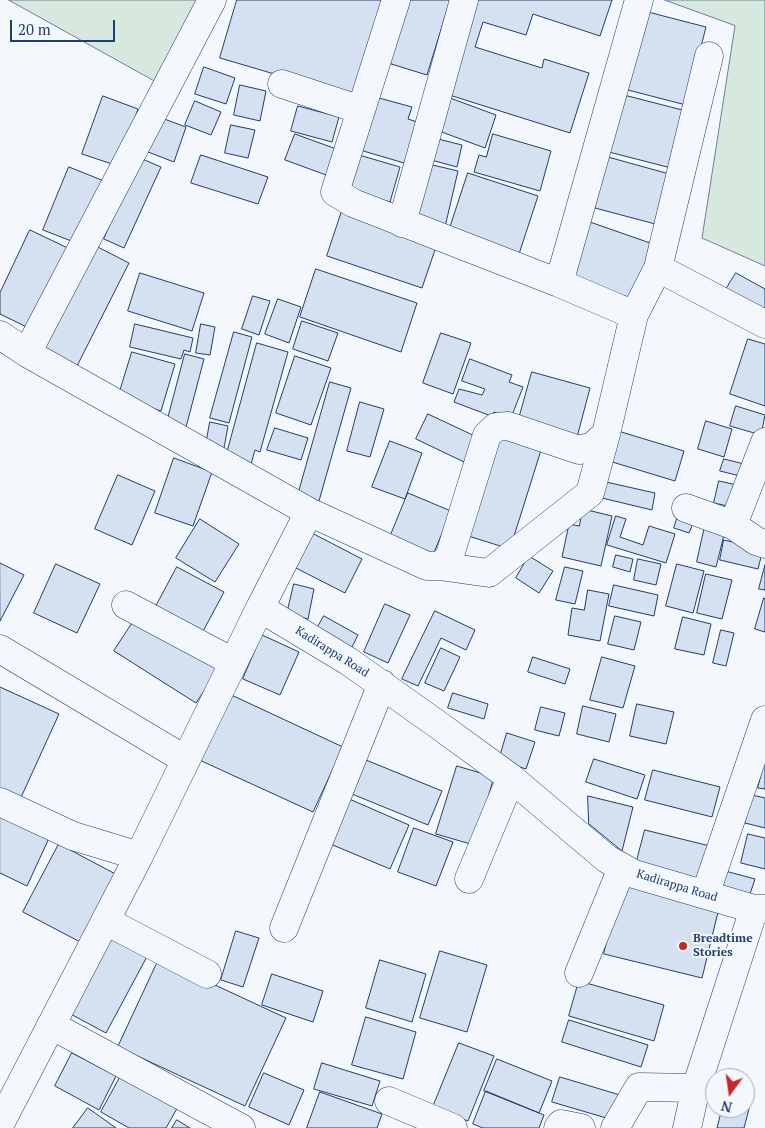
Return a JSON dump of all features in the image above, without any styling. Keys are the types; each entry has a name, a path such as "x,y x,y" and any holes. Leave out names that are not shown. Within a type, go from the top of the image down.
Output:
{"street":[{"path":"27,353 212,0"},
{"path":"396,0 335,192 352,202 402,223 559,283 634,315"},
{"path":"402,223 464,0"},
{"path":"559,283 639,0"},
{"path":"0,335 27,353 309,512 427,566 439,566 489,574 590,493 634,315 658,268 710,56"},
{"path":"282,84 362,110"},
{"path":"658,268 765,324"},
{"path":"439,566 449,558 486,435 496,427 508,426 579,450 593,446 606,434"},
{"path":"733,525 765,442"},
{"path":"686,508 733,525 756,541 765,544"},
{"path":"0,1124 139,856 233,662 309,512"},
{"path":"126,605 233,662"},
{"name":"Kadirappa Road","path":"260,608 348,661 382,684 510,778 607,859 634,874 759,909"},
{"path":"0,649 186,760"},
{"path":"284,928 382,684"},
{"path":"705,895 765,720"},
{"path":"469,878 510,778"},
{"path":"0,802 73,836 139,856"},
{"path":"579,973 622,868"},
{"path":"687,1128 696,1088 759,909"},
{"path":"106,921 207,974"},
{"path":"51,1025 241,1128"},
{"path":"615,1128 638,1087 696,1088"},
{"path":"389,1101 453,1128"},
{"path":"558,1128 561,1124 581,1128"}],"shaded area":[{"path":"9,0 197,0 157,82"},
{"path":"665,0 765,0 765,266 702,238 735,26"}],"building":[{"path":"237,0 385,0 356,98 220,58"},
{"path":"403,0 450,0 427,75 385,62"},
{"path":"472,0 612,0 600,36 533,14 526,35 483,22 475,47 542,68 544,59 589,73 570,133 443,93"},
{"path":"644,11 706,27 686,105 624,89"},
{"path":"204,67 235,78 226,104 195,94"},
{"path":"240,85 266,91 260,121 234,115"},
{"path":"368,95 412,107 408,119 423,124 411,165 353,148"},
{"path":"624,95 690,112 675,169 609,152"},
{"path":"103,96 138,109 118,166 82,154"},
{"path":"450,98 496,115 485,148 439,131"},
{"path":"195,101 221,112 211,135 185,125"},
{"path":"298,106 339,117 332,142 291,131"},
{"path":"156,116 186,127 174,162 143,150"},
{"path":"231,125 255,130 248,158 225,153"},
{"path":"295,134 339,150 329,176 285,160"},
{"path":"493,134 551,151 540,191 474,172 479,155 486,157"},
{"path":"430,137 462,145 457,167 424,158"},
{"path":"352,153 400,167 390,202 342,188"},
{"path":"201,155 268,177 258,204 191,183"},
{"path":"608,157 673,175 659,225 595,208"},
{"path":"140,158 161,167 124,248 104,239"},
{"path":"420,162 458,171 445,227 407,217"},
{"path":"69,167 104,181 79,244 43,230"},
{"path":"468,173 538,196 519,254 449,231"},
{"path":"343,208 438,241 422,288 327,256"},
{"path":"587,221 653,244 634,299 567,276"},
{"path":"30,230 74,251 35,331 0,314 0,293"},
{"path":"90,243 129,263 77,366 37,347"},
{"path":"316,269 417,303 401,352 300,317"},
{"path":"140,273 204,293 192,331 128,311"},
{"path":"736,273 765,289 765,313 725,291"},
{"path":"253,296 270,301 259,335 242,329"},
{"path":"278,299 301,307 289,343 265,334"},
{"path":"302,321 338,333 328,361 293,349"},
{"path":"135,324 193,338 190,352 184,350 181,359 130,347"},
{"path":"201,324 215,327 210,355 196,353"},
{"path":"234,332 252,337 229,423 210,418"},
{"path":"441,333 471,343 453,394 423,383"},
{"path":"748,339 765,344 765,406 730,394"},
{"path":"257,343 288,352 260,452 255,450 251,464 226,457"},
{"path":"132,352 175,364 161,411 118,398"},
{"path":"185,354 204,359 185,431 166,426"},
{"path":"295,356 331,368 311,425 276,413"},
{"path":"470,359 512,375 509,382 523,387 511,418 494,412 491,416 454,402 459,389 482,395 485,389 462,381"},
{"path":"532,372 590,388 576,441 517,426"},
{"path":"330,382 351,388 319,501 298,495"},
{"path":"360,402 384,409 370,457 347,451"},
{"path":"736,406 765,415 761,435 730,426"},
{"path":"428,414 477,437 464,462 416,439"},
{"path":"706,421 732,429 724,457 698,449"},
{"path":"210,422 228,426 224,448 206,445"},
{"path":"275,428 308,438 301,460 267,450"},
{"path":"618,431 684,451 675,481 609,461"},
{"path":"497,433 542,447 510,549 465,535"},
{"path":"390,441 422,453 405,499 372,487"},
{"path":"174,458 212,472 193,526 155,513"},
{"path":"724,459 748,465 744,477 720,471"},
{"path":"118,475 155,491 132,545 95,529"},
{"path":"719,481 737,485 732,507 714,503"},
{"path":"606,482 655,493 652,510 602,498"},
{"path":"408,493 451,511 431,560 388,542"},
{"path":"583,509 612,516 601,566 562,557 569,524 579,526"},
{"path":"679,513 695,519 689,533 674,528"},
{"path":"616,516 626,519 620,537 643,545 649,526 675,534 666,563 607,545"},
{"path":"200,519 239,544 215,582 176,558"},
{"path":"705,526 725,531 716,567 697,562"},
{"path":"308,531 362,559 345,593 290,565"},
{"path":"724,540 763,549 758,569 720,560"},
{"path":"616,555 633,559 630,572 613,567"},
{"path":"529,556 553,571 539,593 516,578"},
{"path":"638,559 661,564 656,585 634,580"},
{"path":"0,563 24,575 0,621"},
{"path":"56,564 100,584 77,633 34,613"},
{"path":"677,564 704,571 693,613 666,606"},
{"path":"765,565 765,590 759,589"},
{"path":"177,567 224,592 200,637 153,612"},
{"path":"565,567 583,571 575,604 556,600"},
{"path":"706,574 732,580 722,619 697,613"},
{"path":"294,584 314,589 308,619 287,614"},
{"path":"614,585 658,595 654,616 609,606"},
{"path":"588,590 609,594 600,641 568,635 572,608 584,610"},
{"path":"765,599 765,632 755,629"},
{"path":"385,604 410,615 388,663 364,652"},
{"path":"435,611 475,630 466,650 441,638 418,686 402,679"},
{"path":"137,616 220,667 196,703 114,651"},
{"path":"324,616 358,635 350,651 315,632"},
{"path":"615,616 641,622 634,650 608,644"},
{"path":"683,617 711,624 704,655 675,649"},
{"path":"721,630 734,633 726,666 713,663"},
{"path":"262,635 299,652 280,695 243,679"},
{"path":"441,648 460,657 444,691 425,683"},
{"path":"533,657 570,669 565,684 528,672"},
{"path":"602,657 635,666 623,708 590,700"},
{"path":"0,687 59,714 18,804 0,796"},
{"path":"225,692 343,747 313,812 195,758"},
{"path":"453,693 488,704 484,719 448,708"},
{"path":"637,704 674,712 666,744 630,736"},
{"path":"583,706 616,714 609,742 577,734"},
{"path":"541,707 565,713 559,736 535,730"},
{"path":"507,733 535,742 526,769 499,760"},
{"path":"361,758 442,791 428,825 347,792"},
{"path":"594,759 645,775 637,799 586,782"},
{"path":"765,765 765,789 758,788"},
{"path":"457,766 494,777 474,845 436,834"},
{"path":"653,770 720,787 712,817 645,800"},
{"path":"752,795 765,798 765,828 745,823"},
{"path":"588,796 633,807 622,851 589,824"},
{"path":"347,798 409,825 390,869 328,843"},
{"path":"0,814 50,836 27,886 0,873"},
{"path":"414,828 453,842 436,886 398,872"},
{"path":"645,830 714,847 706,882 636,864"},
{"path":"748,834 765,838 765,869 741,863"},
{"path":"59,844 121,877 86,945 23,912"},
{"path":"718,869 755,879 750,894 714,883"},
{"path":"621,884 719,908 702,978 604,954"},
{"path":"109,929 150,951 106,1033 65,1011"},
{"path":"236,931 259,938 243,987 221,980"},
{"path":"440,951 487,965 467,1032 420,1018"},
{"path":"159,959 286,1018 245,1106 118,1047"},
{"path":"380,960 426,974 412,1022 366,1008"},
{"path":"272,974 323,991 313,1022 262,1005"},
{"path":"579,981 664,1005 654,1041 569,1016"},
{"path":"366,1017 416,1032 403,1079 352,1065"},
{"path":"569,1020 648,1045 641,1067 562,1042"},
{"path":"459,1043 494,1056 468,1121 433,1107"},
{"path":"72,1053 116,1076 99,1110 55,1086"},
{"path":"497,1059 552,1081 539,1113 484,1091"},
{"path":"322,1063 380,1081 372,1106 314,1089"},
{"path":"123,1072 180,1103 166,1128 129,1128 101,1112"},
{"path":"264,1073 304,1090 289,1125 249,1107"},
{"path":"560,1077 620,1095 613,1120 552,1102"},
{"path":"486,1091 544,1115 539,1128 483,1128 473,1124"},
{"path":"320,1092 382,1114 377,1128 307,1128"},
{"path":"88,1108 116,1128 73,1128"},
{"path":"720,1118 747,1118 744,1128 717,1128"},
{"path":"177,1120 190,1128 172,1128"}],"place":[{"name":"Breadtime Stories","path":"683,946"}]}
